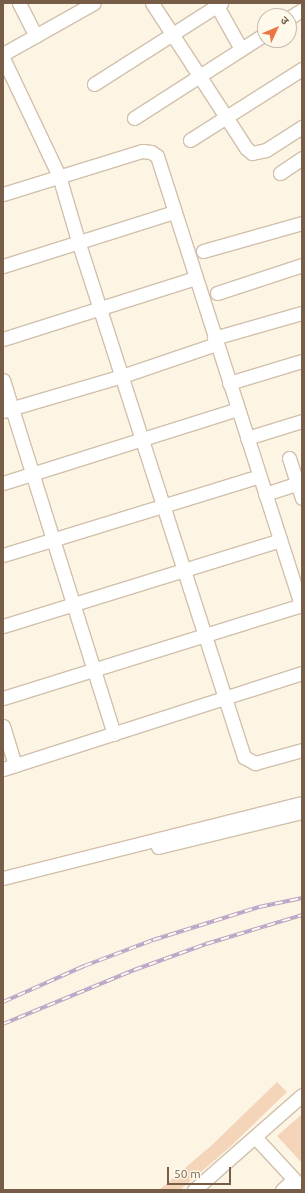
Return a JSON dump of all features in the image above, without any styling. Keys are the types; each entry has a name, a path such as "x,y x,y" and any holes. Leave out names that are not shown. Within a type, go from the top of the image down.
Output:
{"street":[{"path":"19,3 36,36"},
{"path":"3,54 36,36 77,7 94,3"},
{"path":"152,3 226,117 252,153 266,150 302,127"},
{"path":"94,84 219,4 241,49"},
{"path":"134,118 257,39"},
{"path":"3,58 9,82 60,176 79,244 185,568 203,635 246,760 262,762 302,750"},
{"path":"190,140 302,69"},
{"path":"3,194 142,151 151,152 162,166 174,212 301,605 3,698"},
{"path":"280,172 302,158"},
{"path":"3,266 79,244 174,212"},
{"path":"203,251 302,223"},
{"path":"217,293 302,265"},
{"path":"3,339 195,278"},
{"path":"7,409 122,376 215,341 302,313"},
{"path":"229,383 302,361"},
{"path":"3,380 7,409 32,473 114,734"},
{"path":"3,483 142,438 237,410"},
{"path":"247,438 302,421"},
{"path":"289,458 300,483 302,498"},
{"path":"3,555 163,504 259,476"},
{"path":"264,494 300,483"},
{"path":"3,626 185,568 280,540"},
{"path":"3,726 9,767 302,673"},
{"path":"3,879 302,803"},
{"path":"3,879 302,812"},
{"path":"194,1190 302,1095"},
{"path":"255,1137 298,1183 282,1190"}],"building":[{"path":"277,1082 287,1092 230,1147 180,1190 159,1190 212,1145"},
{"path":"302,1114 302,1163 277,1136"}],"railway":[{"path":"3,1002 84,966 153,940 259,907 302,898"},
{"path":"3,1024 134,970 206,944 302,915"}]}
